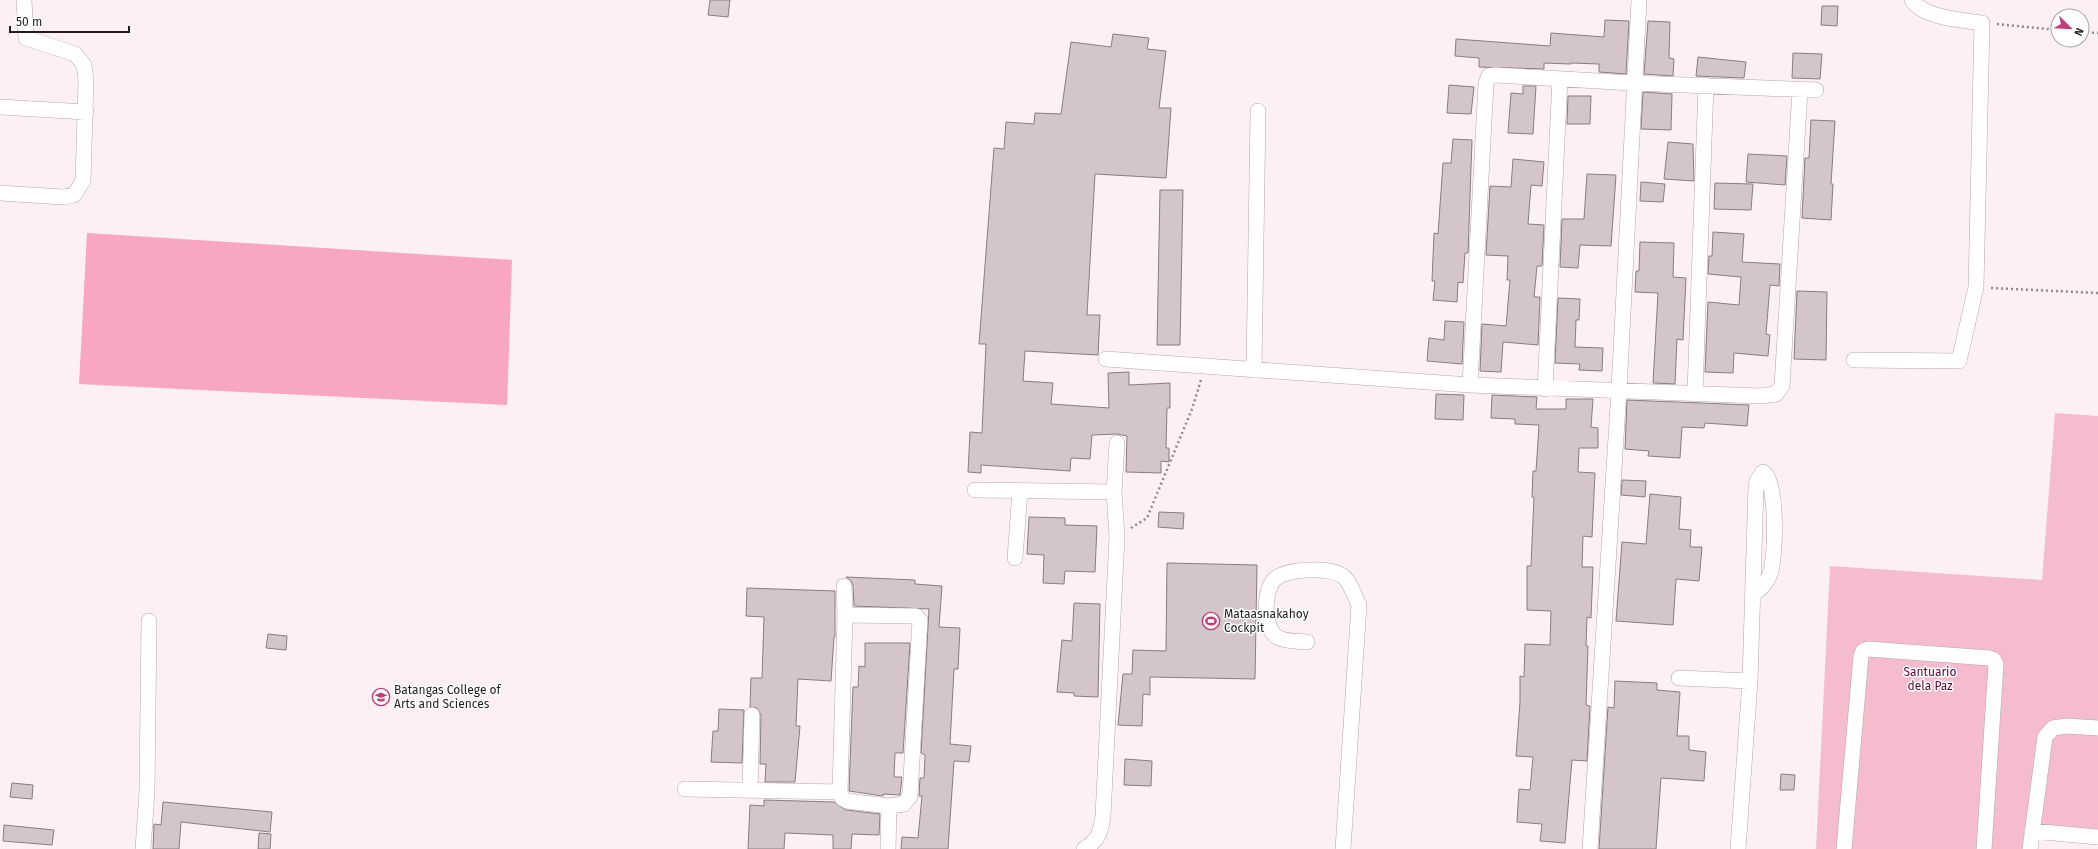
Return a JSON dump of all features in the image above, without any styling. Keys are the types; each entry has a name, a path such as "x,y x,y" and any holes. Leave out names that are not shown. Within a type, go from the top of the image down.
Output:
{"street":[{"path":"0,193 63,196 74,195 83,181 86,112 86,80 84,64 75,54 26,38 24,0"},
{"path":"1590,849 1619,390 1638,0"},
{"path":"1854,360 1960,360 1976,288 1982,23 1943,18 1915,5 1912,0"},
{"path":"1470,385 1486,83 1489,76 1495,75 1634,83 1816,90"},
{"path":"1545,389 1560,79"},
{"path":"1695,392 1706,85"},
{"path":"1106,358 1470,385 1545,389 1695,392 1760,396 1776,394 1782,386 1800,90"},
{"path":"0,107 86,112"},
{"path":"1254,370 1258,111"},
{"path":"1084,849 1091,845 1101,833 1103,816 1117,537 1114,492 1117,443"},
{"path":"1738,849 1750,681 1756,481 1763,472 1769,477 1773,490 1774,558 1765,584 1753,595"},
{"path":"975,490 1114,492"},
{"path":"1015,558 1020,491"},
{"path":"1755,516 1773,515"},
{"path":"1307,642 1278,638 1270,631 1266,607 1271,586 1275,579 1284,574 1321,569 1335,571 1345,578 1359,605 1343,849"},
{"path":"844,586 845,615 840,792 842,798 847,801 889,806 904,804 910,796 920,620 916,616 845,615"},
{"path":"143,849 147,791 149,621"},
{"path":"1844,849 1860,656 1863,651 1868,649 1990,658 1994,660 1996,664 1984,849"},
{"path":"1679,678 1750,681"},
{"path":"750,790 752,715"},
{"path":"2030,849 2045,737 2053,728 2066,726 2098,728"},
{"path":"685,789 840,792"},
{"path":"888,849 889,806"},
{"path":"2032,831 2098,837"}],"path":[{"path":"1982,23 2050,29"},
{"path":"1976,288 2098,293"},
{"path":"1117,537 1147,518 1192,409 1206,366"}],"green space":[{"name":"Santuario dela Paz","path":"2055,413 2098,416 2098,845 2025,834 2023,849 1816,849 1830,566 2042,580"}],"shaded area":[{"path":"87,233 512,260 507,405 79,384"}],"building":[{"path":"710,0 730,0 728,17 708,15"},
{"path":"1822,6 1838,6 1837,26 1821,25"},
{"path":"1605,20 1629,21 1626,74 1599,72 1599,64 1544,63 1544,69 1479,67 1479,58 1455,56 1456,39 1550,46 1551,33 1604,37"},
{"path":"1648,21 1670,22 1669,58 1674,59 1673,76 1644,74"},
{"path":"1113,34 1149,38 1147,49 1166,51 1159,108 1171,108 1166,178 1095,174 1087,315 1100,315 1098,355 1025,351 1023,381 1053,383 1051,404 1109,408 1108,373 1129,372 1129,385 1170,383 1170,408 1167,408 1166,448 1169,448 1169,462 1161,461 1161,473 1126,472 1127,436 1117,434 1092,435 1090,459 1071,458 1070,471 981,465 981,473 968,472 970,432 982,433 986,344 979,344 994,148 1004,149 1006,122 1034,124 1035,113 1061,114 1071,42 1111,47"},
{"path":"1793,53 1822,54 1820,79 1792,78"},
{"path":"1698,57 1746,62 1744,78 1696,76"},
{"path":"1449,85 1474,87 1471,114 1447,113"},
{"path":"1523,86 1536,86 1533,134 1508,133 1511,93 1523,94"},
{"path":"1643,92 1672,94 1671,130 1641,129"},
{"path":"1568,96 1591,96 1590,124 1567,124"},
{"path":"1811,120 1835,121 1831,184 1833,184 1831,220 1802,218 1805,158 1809,158"},
{"path":"1453,139 1472,140 1468,253 1465,253 1463,283 1458,282 1457,302 1433,300 1435,281 1432,281 1434,233 1438,234 1443,163 1451,163"},
{"path":"1668,142 1693,144 1694,181 1664,179"},
{"path":"1748,154 1787,156 1785,185 1746,182"},
{"path":"1513,159 1544,162 1542,186 1531,185 1528,224 1544,225 1542,266 1537,266 1534,297 1540,297 1538,345 1503,342 1501,372 1480,371 1482,324 1506,326 1510,280 1507,280 1508,256 1486,255 1490,186 1511,187"},
{"path":"1587,174 1616,175 1611,246 1580,245 1578,268 1560,267 1562,219 1584,219"},
{"path":"1641,182 1665,184 1663,202 1640,201"},
{"path":"1715,183 1753,184 1751,210 1714,209"},
{"path":"1160,190 1183,190 1180,345 1157,345"},
{"path":"1713,232 1744,234 1742,262 1780,264 1779,286 1770,285 1766,334 1770,335 1768,356 1734,353 1733,373 1705,372 1708,302 1739,305 1741,277 1708,274 1709,256 1712,256"},
{"path":"1640,242 1674,243 1673,277 1686,278 1683,340 1677,339 1675,384 1653,383 1658,293 1635,292 1636,271 1639,271"},
{"path":"1797,291 1827,292 1826,360 1794,359"},
{"path":"1558,298 1580,299 1579,320 1576,320 1575,347 1603,348 1602,371 1579,370 1580,364 1555,363"},
{"path":"1445,321 1464,322 1462,364 1427,361 1429,338 1444,340"},
{"path":"1436,394 1464,395 1463,420 1435,419"},
{"path":"1492,395 1537,397 1536,409 1566,409 1566,399 1593,399 1591,427 1598,428 1598,448 1579,448 1578,472 1595,473 1592,537 1583,536 1582,567 1593,567 1591,618 1587,617 1586,646 1588,646 1586,705 1590,706 1587,761 1572,760 1565,843 1540,841 1542,824 1517,822 1519,789 1530,790 1533,757 1516,756 1520,702 1520,676 1524,677 1525,644 1550,645 1551,611 1527,610 1527,566 1531,566 1534,497 1532,497 1533,471 1536,471 1539,425 1515,424 1515,419 1491,418"},
{"path":"1627,400 1749,405 1747,426 1705,423 1704,428 1682,427 1680,458 1648,456 1649,451 1625,449"},
{"path":"1622,480 1646,481 1645,497 1621,495"},
{"path":"1650,494 1681,497 1679,529 1691,530 1690,547 1702,547 1699,581 1676,579 1673,625 1616,621 1622,542 1646,544"},
{"path":"1159,512 1184,513 1183,529 1158,527"},
{"path":"1029,517 1065,518 1065,525 1097,526 1095,572 1065,571 1064,584 1043,583 1044,555 1027,554"},
{"name":"Mataasnakahoy Cockpit","path":"1167,563 1257,565 1255,679 1150,677 1150,695 1143,694 1142,726 1118,725 1123,674 1132,674 1133,650 1166,651"},
{"path":"846,577 915,580 915,584 942,586 939,627 960,628 958,669 954,669 950,744 971,746 969,762 954,761 948,849 901,849 902,837 918,838 922,796 919,796 920,778 924,778 925,755 921,753 929,609 854,606 853,585"},
{"path":"747,588 835,591 835,637 831,681 798,679 796,726 800,726 795,782 765,782 766,764 760,764 761,715 757,708 750,707 751,678 762,678 764,617 746,616"},
{"path":"1074,603 1100,604 1098,697 1074,696 1074,693 1057,692 1062,640 1072,641"},
{"path":"268,634 287,636 286,650 266,648"},
{"path":"865,643 910,643 903,753 895,753 894,777 902,777 900,795 883,794 883,796 849,791 853,687 858,687 859,666 865,667"},
{"path":"1615,681 1657,683 1657,690 1680,692 1677,736 1689,736 1689,750 1706,752 1704,781 1661,778 1656,849 1599,849 1608,707 1614,708"},
{"path":"719,709 744,710 742,763 711,762 713,731 718,731"},
{"path":"1125,759 1152,761 1151,786 1124,785"},
{"path":"1781,774 1795,775 1794,790 1780,790"},
{"path":"12,783 33,785 32,799 10,797"},
{"path":"764,800 834,802 846,810 880,814 879,835 852,834 851,849 833,849 833,835 785,833 784,849 748,849 750,805 764,806"},
{"path":"163,802 272,812 270,832 181,822 179,849 153,849 154,824 161,825"},
{"path":"4,825 54,830 52,845 3,841"},
{"path":"259,833 271,834 270,849 258,849"}],"place":[{"name":"Mataasnakahoy Cockpit","path":"1211,621"},
{"name":"Batangas College of Arts and Sciences","path":"381,697"}]}
